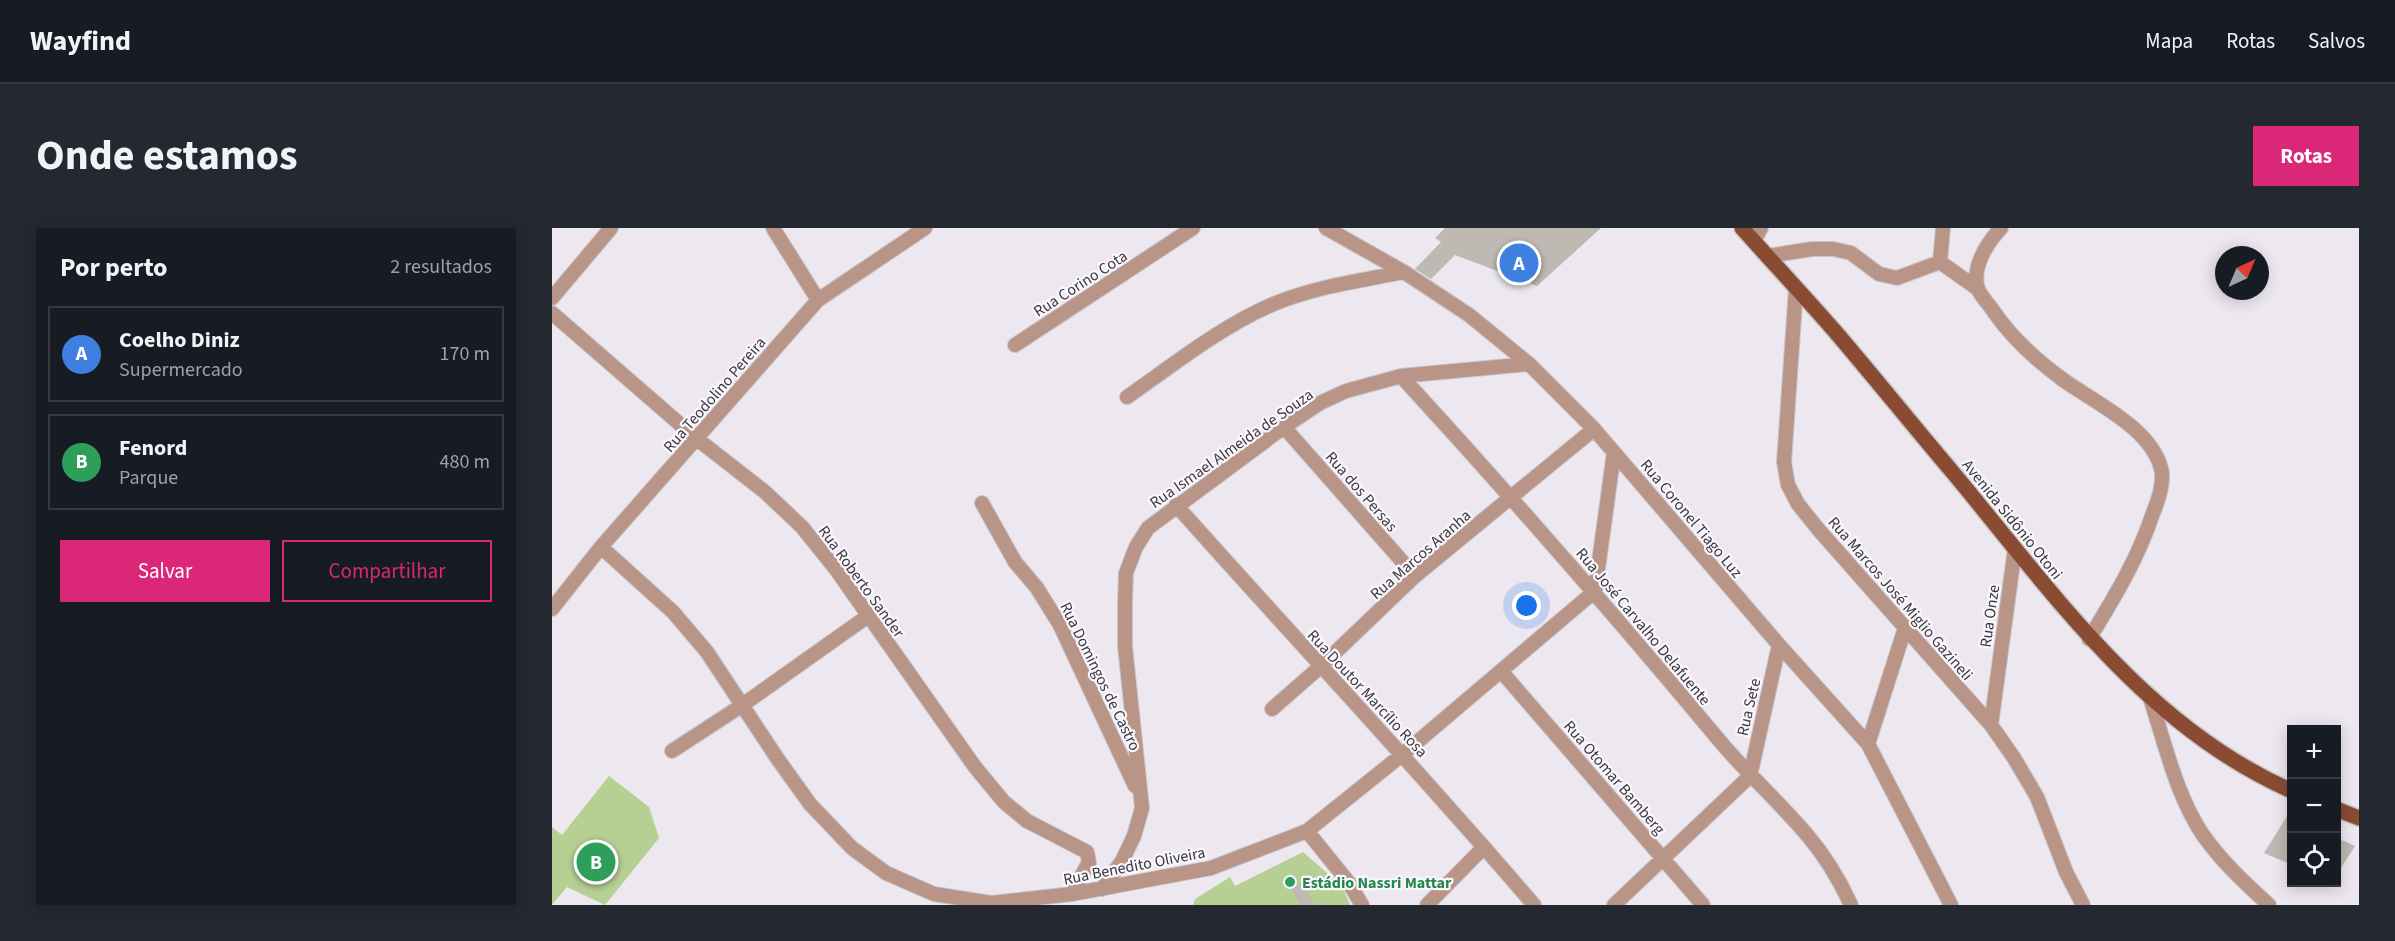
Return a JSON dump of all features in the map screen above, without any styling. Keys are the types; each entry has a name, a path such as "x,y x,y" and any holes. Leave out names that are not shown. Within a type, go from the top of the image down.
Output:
{"main road":[{"name":"Avenida Sidônio Otoni","path":"1742,228 1757,235 1768,256 2089,639 2150,698 2221,752 2287,788"},
{"path":"2341,811 2359,818"}],"street":[{"path":"552,298 611,228"},
{"path":"773,228 818,300"},
{"name":"Rua Teodolino Pereira","path":"552,609 601,547 818,300 925,228"},
{"name":"Rua Corino Cota","path":"1015,345 1194,228"},
{"name":"Rua Coronel Tiago Luz","path":"1326,228 1404,272 1469,315 1529,364 1594,429 1779,645 1868,744 1951,905"},
{"path":"1940,262 1942,228"},
{"path":"1978,289 1978,266 1987,244 2001,228"},
{"path":"1768,256 1812,249 1833,249 1851,253 1880,274 1897,278 1940,262"},
{"path":"1940,262 1978,289 2002,322 2032,355 2063,380 2110,409 2133,427 2155,454 2162,474 2159,496 2144,540 2123,584 2089,639"},
{"path":"1127,397 1228,328 1270,306 1304,293 1404,272"},
{"name":"Rua Marcos José Miglio Gazineli","path":"1796,288 1784,433 1784,462 1788,485 1798,504 1818,530 1991,724 2037,797 2066,872 2083,905"},
{"name":"Rua Roberto Sander","path":"552,313 698,439 765,492 802,527 835,568 975,766 1004,802 1027,821 1087,852 1089,862 1072,894"},
{"name":"Rua Ismael Almeida de Souza","path":"1102,890 1122,861 1134,837 1142,808 1125,646 1126,573 1136,547 1149,528 1176,505 1284,427 1320,403 1346,391 1401,376 1529,364"},
{"name":"Rua José Carvalho Delafuente","path":"1401,376 1512,497 1750,776 1809,836 1841,884 1851,905"},
{"name":"Rua dos Persas","path":"1284,427 1414,576"},
{"name":"Rua Marcos Aranha","path":"1272,709 1320,667 1414,576 1594,429"},
{"path":"1594,591 1614,452"},
{"name":"Rua Domingos de Castro","path":"982,503 1007,550 1037,588 1060,625 1121,753 1142,808"},
{"name":"Rua Doutor Marcílio Rosa","path":"1176,505 1320,667 1403,754 1534,905"},
{"name":"Rua Benedito Oliveira","path":"601,547 673,612 707,652 741,706 810,804 852,848 886,873 934,894 991,903 1102,890 1212,868 1307,831 1403,754 1594,591"},
{"name":"Rua Onze","path":"1991,724 2015,548"},
{"path":"672,751 741,706 868,616"},
{"path":"1868,744 1905,628"},
{"name":"Rua Sete","path":"1750,776 1779,645"},
{"name":"Rua Otomar Bamberg","path":"1501,671 1703,905"},
{"path":"2150,698 2183,796 2202,833 2227,866 2269,905"},
{"path":"1614,905 1750,776"},
{"path":"1307,831 1349,883 1362,905"},
{"path":"1427,905 1485,847"}],"green space":[{"path":"609,776 649,807 659,838 605,905 567,887 552,905 552,827 562,835"},
{"name":"Estádio Nassri Mattar","path":"1303,852 1342,886 1350,905 1193,905 1195,899 1230,877 1235,886"}],"building":[{"path":"1445,228 1601,228 1537,286 1455,255 1431,279 1415,269 1441,242 1435,238"},
{"path":"2287,816 2287,863 2264,853"},
{"path":"2341,840 2355,846 2341,868"},
{"path":"1302,882 1315,905 1300,905 1291,888"}],"place":[{"name":"Coelho Diniz","path":"1519,263"},
{"name":"Fenord","path":"596,862"},
{"name":"Estádio Nassri Mattar","path":"1290,882"}]}
